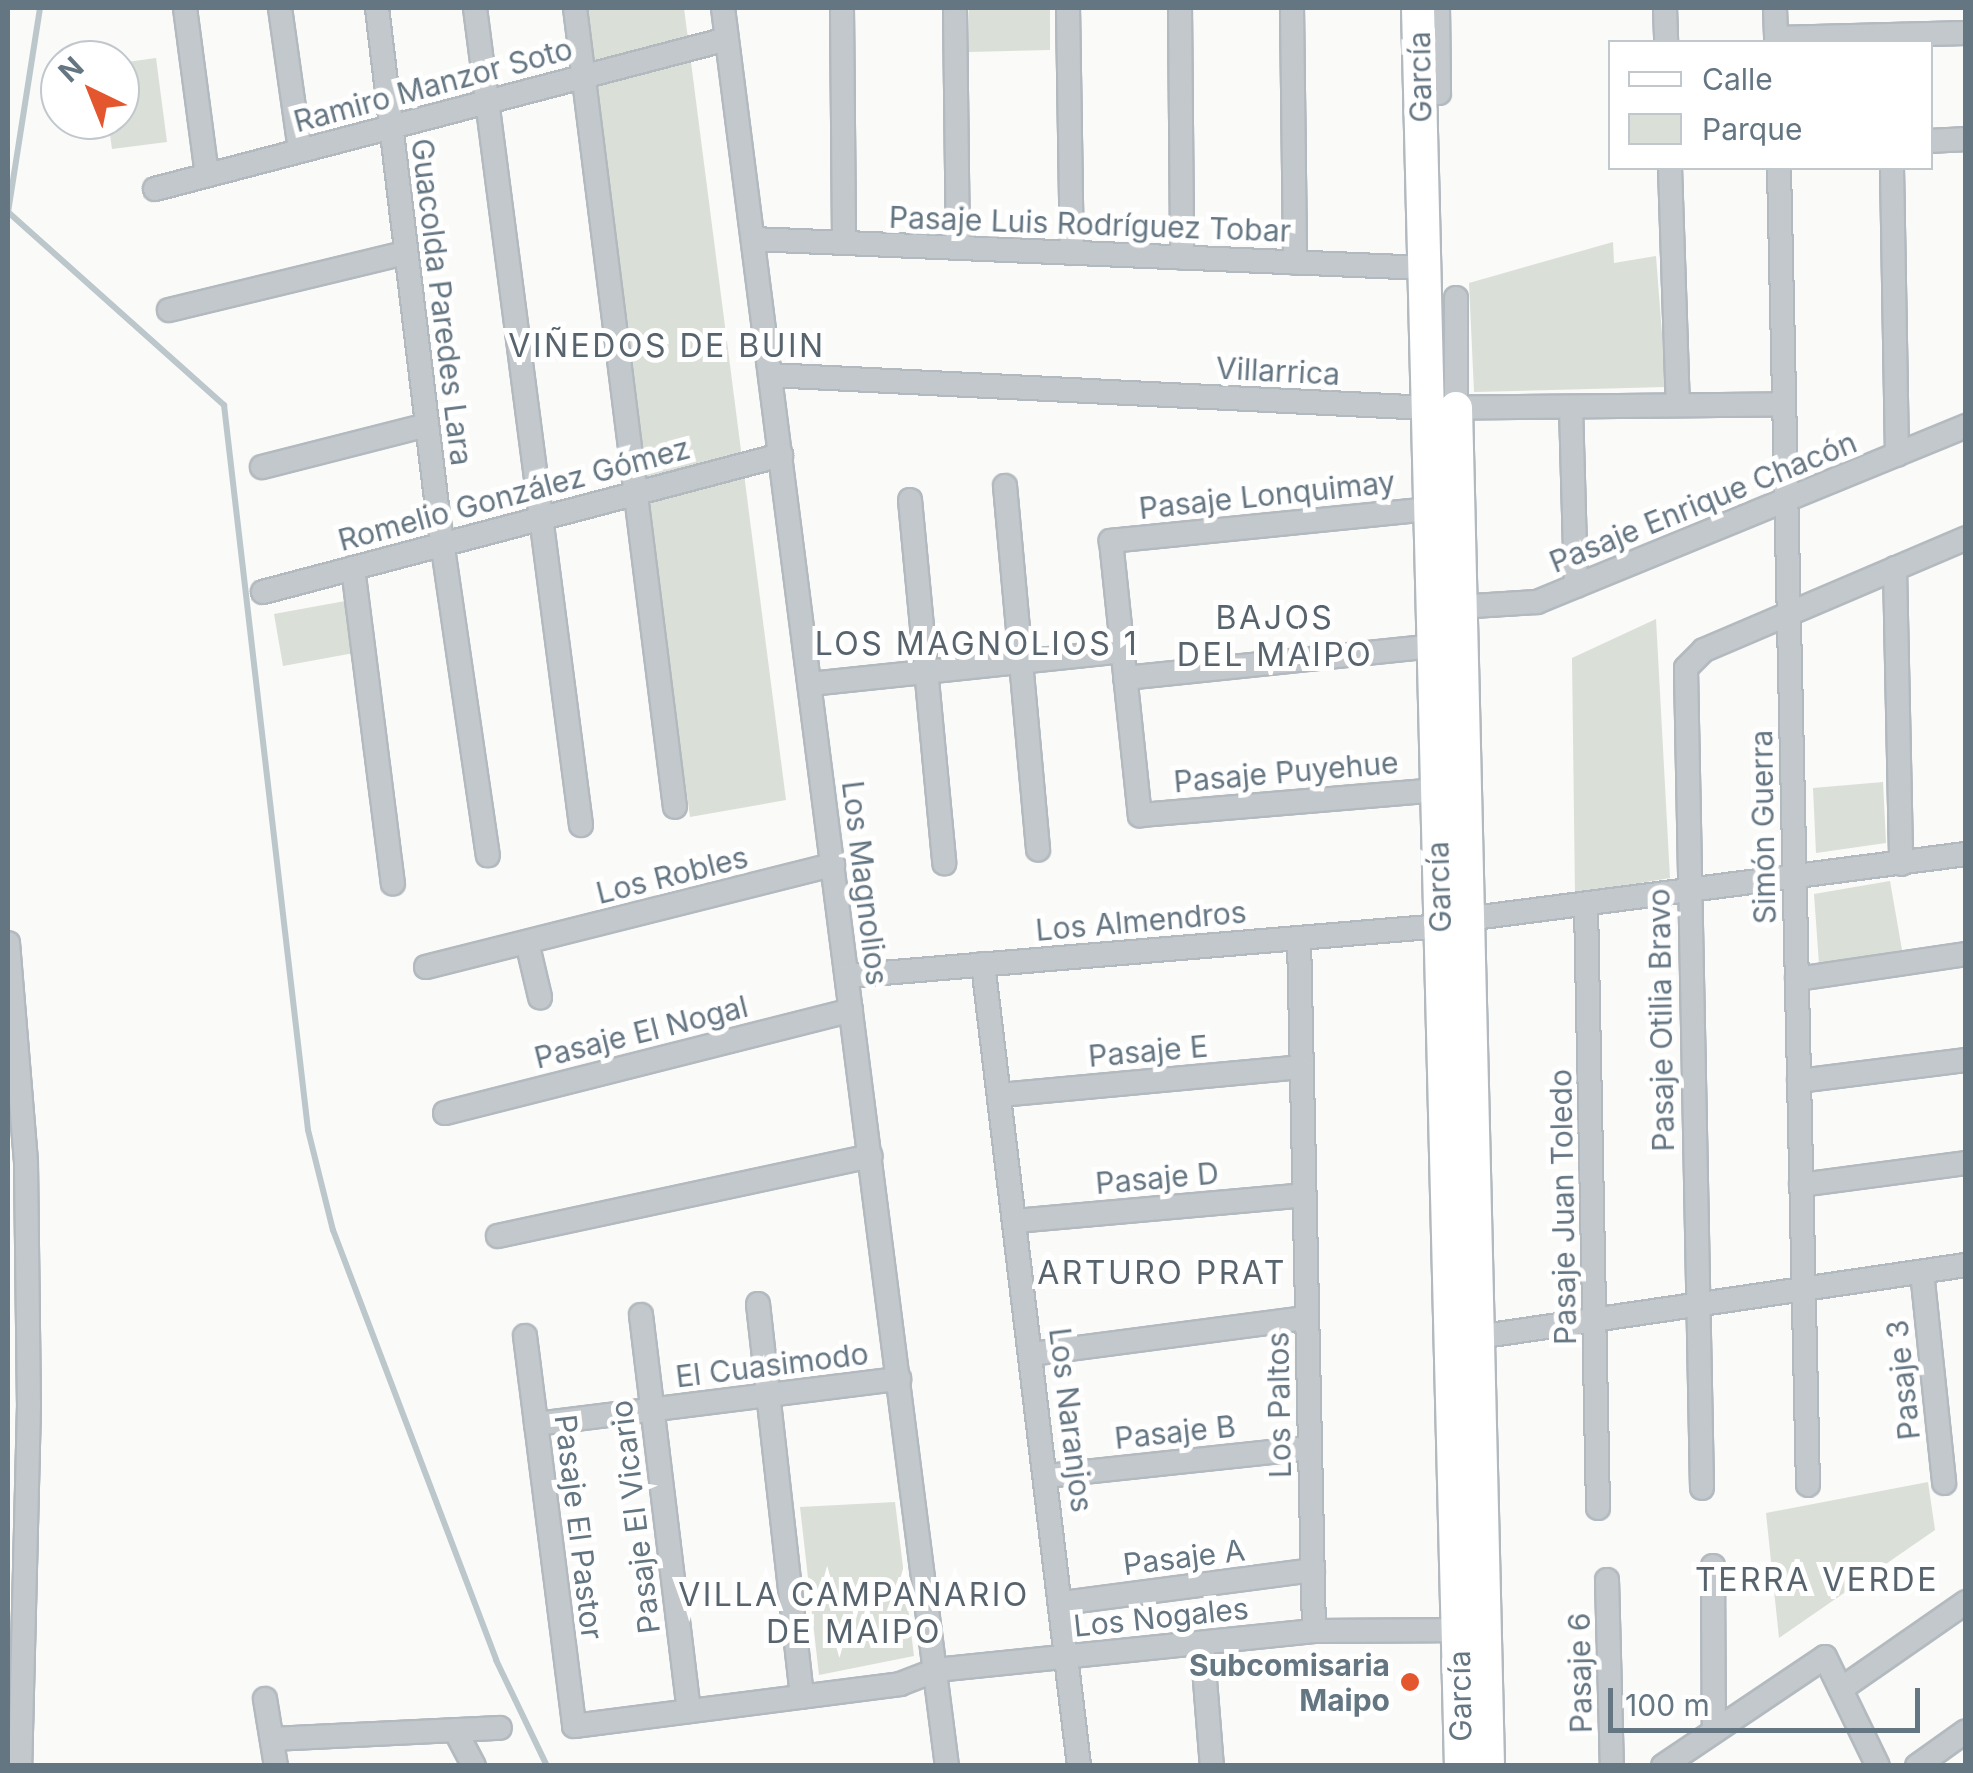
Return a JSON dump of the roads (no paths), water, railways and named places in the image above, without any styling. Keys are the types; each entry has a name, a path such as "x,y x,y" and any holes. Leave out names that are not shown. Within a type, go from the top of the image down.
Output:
{"street":[{"path":"185,8 207,175"},
{"path":"280,8 300,151"},
{"name":"Guacolda Paredes Lara","path":"378,8 426,425 488,855"},
{"path":"475,8 580,825"},
{"path":"575,8 675,807"},
{"name":"Los Magnolios","path":"724,8 947,1766"},
{"path":"842,8 844,243"},
{"path":"955,8 958,248"},
{"path":"1068,8 1072,253"},
{"path":"1180,8 1182,258"},
{"path":"1292,8 1295,263"},
{"name":"García","path":"1418,8 1424,268 1442,408 1457,607 1454,923 1465,1339 1488,1766"},
{"name":"García","path":"1438,8 1439,93"},
{"path":"1665,8 1666,40"},
{"path":"1775,8 1776,40 1966,32"},
{"name":"Ramiro Manzor Soto","path":"154,189 728,39"},
{"path":"1933,140 1966,140"},
{"path":"1670,170 1678,405"},
{"name":"Simón Guerra","path":"1778,170 1808,1485"},
{"path":"1892,170 1896,455"},
{"name":"Pasaje Luis Rodríguez Tobar","path":"753,240 1424,268"},
{"path":"169,310 404,253"},
{"name":"García","path":"1454,923 1436,790 1430,509 1456,298"},
{"name":"Villarrica","path":"770,375 1442,408 1784,404"},
{"path":"1571,407 1576,586"},
{"path":"262,467 426,425"},
{"name":"Pasaje Enrique Chacón","path":"1457,607 1537,602 1966,426"},
{"name":"Romelio González Gómez","path":"264,592 781,455"},
{"path":"1005,486 1038,850"},
{"path":"910,500 944,863"},
{"name":"Pasaje Lonquimay","path":"1123,650 1111,542 1430,509"},
{"name":"Pasaje Otilia Bravo","path":"1702,1488 1686,668 1704,650 1966,538"},
{"path":"353,568 393,884"},
{"path":"1895,568 1901,864"},
{"path":"810,684 1123,650 1126,678 1433,646"},
{"name":"Pasaje Puyehue","path":"1126,678 1140,814 1436,790"},
{"name":"Los Almendros","path":"847,976 1454,923 1966,854"},
{"name":"Los Robles","path":"426,968 833,865"},
{"name":"Pasaje Juan Toledo","path":"1586,905 1598,1508"},
{"name":"Los Paltos","path":"1299,938 1314,1632"},
{"path":"527,942 540,997"},
{"path":"8,943 26,1162 20,1766"},
{"path":"1797,979 1966,954"},
{"name":"Los Naranjos","path":"983,964 1070,1657 1078,1766"},
{"name":"Pasaje El Nogal","path":"445,1113 851,1010"},
{"path":"1799,1081 1966,1060"},
{"name":"Pasaje E","path":"1000,1095 1302,1067"},
{"path":"498,1236 870,1156"},
{"path":"1802,1185 1966,1163"},
{"name":"Pasaje D","path":"1016,1221 1304,1195"},
{"path":"1465,1339 1966,1265"},
{"name":"Pasaje 3","path":"1922,1272 1944,1482"},
{"path":"758,1304 802,1697"},
{"name":"Pasaje El Vicario","path":"641,1315 689,1711"},
{"path":"1032,1354 1307,1318"},
{"name":"Pasaje El Pastor","path":"524,1336 574,1726"},
{"name":"García","path":"1462,1766 1459,1630 1465,1339"},
{"name":"El Cuasimodo","path":"536,1424 898,1379"},
{"name":"Pasaje B","path":"1048,1476 1310,1448"},
{"path":"1713,1566 1714,1731"},
{"name":"Pasaje A","path":"1063,1603 1313,1570"},
{"name":"Pasaje 6","path":"1607,1580 1612,1766"},
{"path":"1840,1689 1966,1602"},
{"name":"Los Nogales","path":"574,1726 900,1684 936,1670 1314,1632 1459,1630"},
{"path":"1202,1643 1212,1766"},
{"path":"1662,1766 1825,1656 1878,1766"},
{"path":"264,1699 276,1766"},
{"path":"272,1740 500,1728"},
{"path":"455,1730 474,1766"},
{"path":"1917,1766 1966,1732"}],"waterway":[{"path":"40,8 8,212 224,405 308,1130 333,1230 496,1660 547,1766"}],"place":[{"name":"Subcomisaria Maipo","path":"1410,1682"}],"district":[{"name":"VIÑEDOS DE BUIN","path":"667,346"},
{"name":"BAJOS DEL MAIPO","path":"1275,638"},
{"name":"LOS MAGNOLIOS 1","path":"977,644"},
{"name":"ARTURO PRAT","path":"1162,1273"},
{"name":"TERRA VERDE","path":"1817,1580"},
{"name":"VILLA CAMPANARIO DE MAIPO","path":"854,1614"}]}
